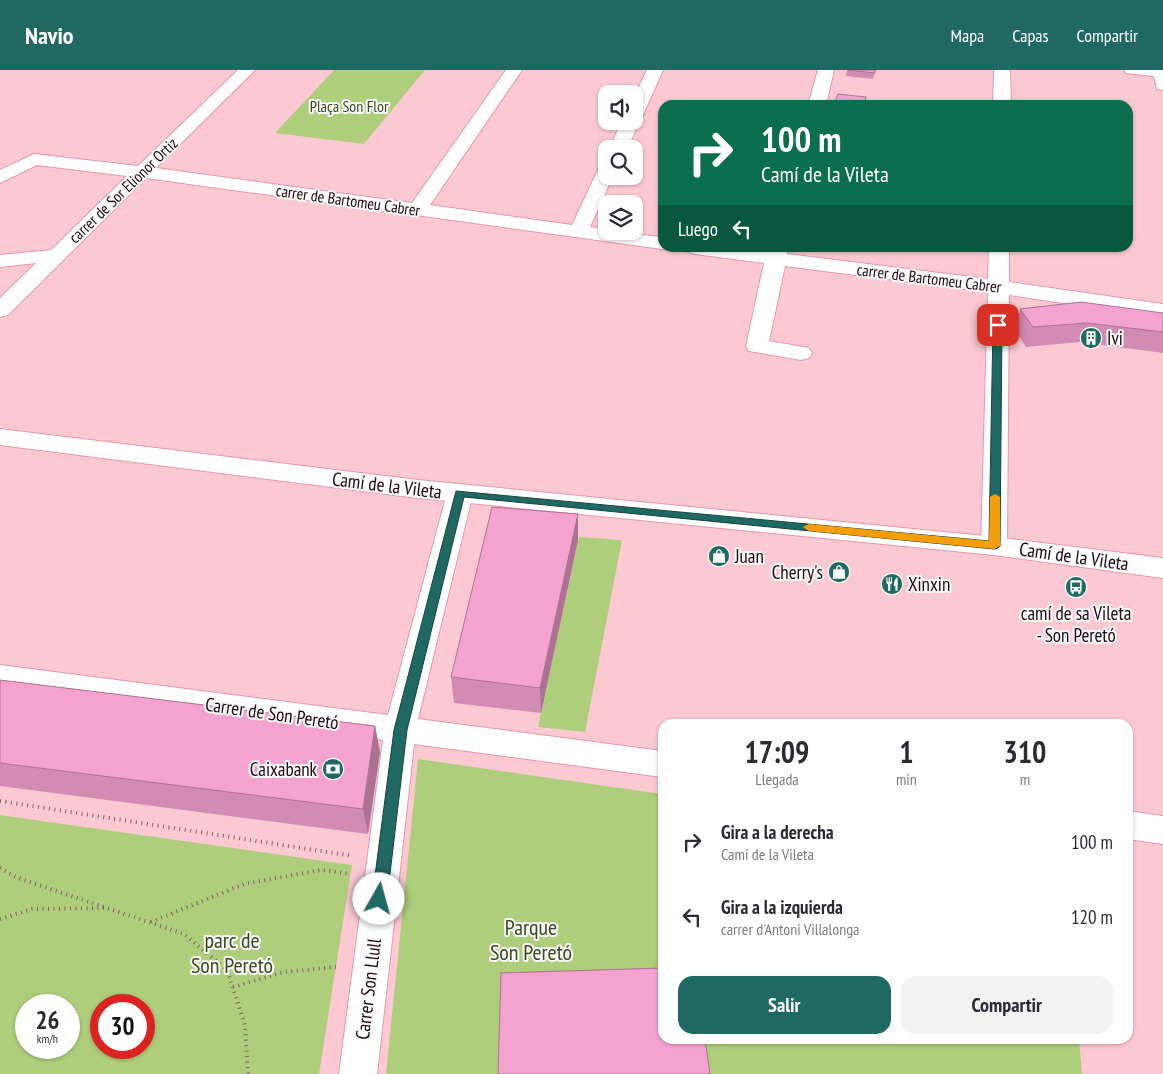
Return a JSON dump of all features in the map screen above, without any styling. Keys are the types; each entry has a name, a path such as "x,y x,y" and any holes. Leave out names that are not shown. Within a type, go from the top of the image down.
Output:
{"street":[{"name":"carrer de Sor Elionor Ortiz","path":"0,310 247,70"},
{"path":"418,209 514,70"},
{"path":"643,97 656,70"},
{"path":"818,100 826,70"},
{"path":"1002,70 1002,100"},
{"path":"1132,70 1161,76"},
{"name":"carrer de Bartomeu Cabrer","path":"0,178 34,159 658,242"},
{"path":"578,232 600,185"},
{"name":"carrer de Bartomeu Cabrer","path":"761,252 1163,311"},
{"path":"994,546 999,252"},
{"path":"777,253 758,346 801,353"},
{"path":"0,261 57,255"},
{"name":"Camí de la Vileta","path":"0,437 460,493 994,546 1163,568"},
{"name":"Carrer Son Llull","path":"358,1074 400,730 460,493"},
{"name":"Carrer de Son Peretó","path":"0,677 658,763"},
{"path":"1133,826 1163,830"}],"path":[{"path":"0,801 384,861"},
{"path":"0,868 18,878 113,908 184,934 227,970 245,1025 248,1074"},
{"path":"150,922 244,884 321,870 351,874"},
{"path":"0,919 32,909 113,908"},
{"path":"233,987 284,972 336,967"}],"green space":[{"name":"Plaça Son Flor","path":"334,70 425,70 364,144 275,133"},
{"path":"579,537 622,540 585,732 538,727"},
{"name":"Parque Son Peretó","path":"418,759 658,793 658,1044 1079,1044 1082,1074 386,1074"},
{"name":"parc de Son Peretó","path":"0,815 352,865 319,1074 0,1074"}],"building":[{"path":"848,70 875,70 875,73"},
{"path":"838,94 866,97 865,100 836,100"},
{"path":"1081,302 1163,313 1163,332 1087,323 1033,327 1020,309"},
{"path":"492,507 578,514 540,688 451,677"},
{"path":"0,680 375,726 363,809 0,763"},
{"path":"658,968 658,1044 706,1044 710,1074 498,1074 501,973"}],"slow traffic":[{"path":"809,527 994,546 995,497"}],"place":[{"name":"Ivi","path":"1091,338"},
{"name":"Juan","path":"719,556"},
{"name":"Cherry's","path":"839,572"},
{"name":"Xinxin","path":"892,584"},
{"name":"camí de sa Vileta - Son Peretó","path":"1076,587"},
{"name":"Caixabank","path":"333,769"}],"route":[{"path":"379,899 400,730 460,493 994,546 998,325"}]}
